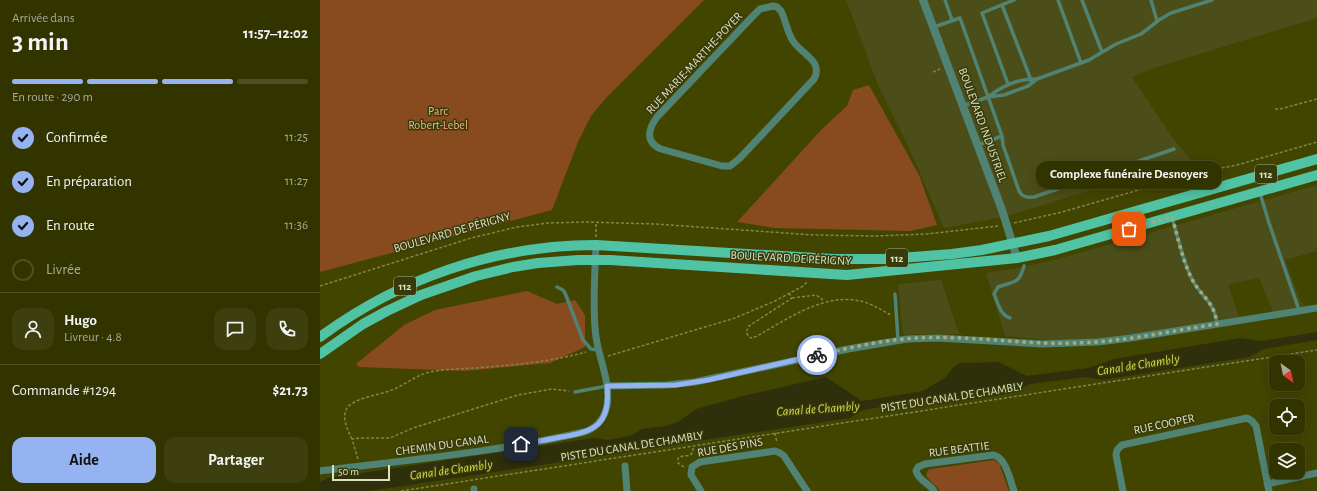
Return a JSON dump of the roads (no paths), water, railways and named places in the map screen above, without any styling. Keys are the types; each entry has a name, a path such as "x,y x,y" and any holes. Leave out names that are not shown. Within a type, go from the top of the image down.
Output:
{"main road":[{"name":"BOULEVARD DE PÉRIGNY","path":"320,337 378,300 417,281 488,257 527,250 564,246 596,245 802,258 857,259 899,258 952,254 1013,244 1066,232 1317,159"},
{"name":"BOULEVARD DE PÉRIGNY","path":"320,354 340,339 387,311 410,300 453,283 488,273 525,265 595,260 847,275 1021,262 1055,250 1317,175"}],"street":[{"name":"BOULEVARD INDUSTRIEL","path":"923,0 964,106 1013,244 1021,262"},
{"name":"RUE MARIE-MARTHE-POYER","path":"773,3 781,11 793,42 814,62 817,71 814,79 738,161 730,166 722,166 661,149 654,145 649,133 657,118 760,9 773,3"},
{"name":"CHEMIN DU CANAL","path":"320,471 506,447 592,430 601,420 607,407 607,386 600,358 596,350 596,245"},
{"path":"607,386 690,383 848,349 898,340 932,338 1043,344 1078,343 1131,338 1317,308"},
{"name":"RUE COOPER","path":"1123,491 1116,455 1117,450 1122,445 1247,418 1256,426 1268,487"},
{"name":"RUE DES PINS","path":"701,491 691,474 692,467 696,463 776,451 784,456 806,491"},
{"name":"RUE BEATTIE","path":"934,491 918,476 916,471 918,467 925,464 993,455 999,456 1003,461 1014,491"},
{"path":"626,466 627,491"},
{"path":"1268,487 1317,473"}],"lane":[{"path":"945,0 952,20"},
{"path":"1008,84 982,13 1014,0"},
{"path":"1058,0 1081,63"},
{"path":"1082,0 1102,52"},
{"path":"1151,0 1157,21"},
{"path":"964,106 988,98 1004,95 1028,86 1031,81 1089,60 1116,44 1140,34 1157,21 1171,13 1212,0"},
{"path":"1002,5 1031,81"},
{"path":"933,27 960,18 1002,136 1003,145 1019,191 1023,196 1028,198 1174,149"},
{"path":"988,98 1001,87 1008,84 1025,78 1031,81"},
{"path":"977,145 1002,136"},
{"path":"1260,192 1299,311"},
{"path":"1172,217 1190,274 1196,285 1212,306 1216,315 1217,324"},
{"path":"1010,318 1002,314 994,294 998,287 1020,278 1021,262"},
{"path":"557,287 565,293 583,340 588,346 596,350"},
{"path":"895,294 898,340"},
{"path":"575,392 607,386"}],"water":[{"name":"Canal de Chambly","path":"1317,332 1317,340 1264,349 1250,357 1102,380 1086,377 1030,384 1013,393 940,404 921,400 863,410 850,418 370,491 320,491 320,482 328,478 594,438 607,440 630,436 642,429 665,426 678,422 696,409 743,396 826,377 862,401 923,391 946,377 959,363 999,362 1027,376 1088,368 1114,359 1240,338 1262,341"}],"place":[{"name":"Complexe funéraire Desnoyers","path":"1129,229"}],"park label":[{"name":"Parc Robert-Lebel","path":"438,118"}]}
